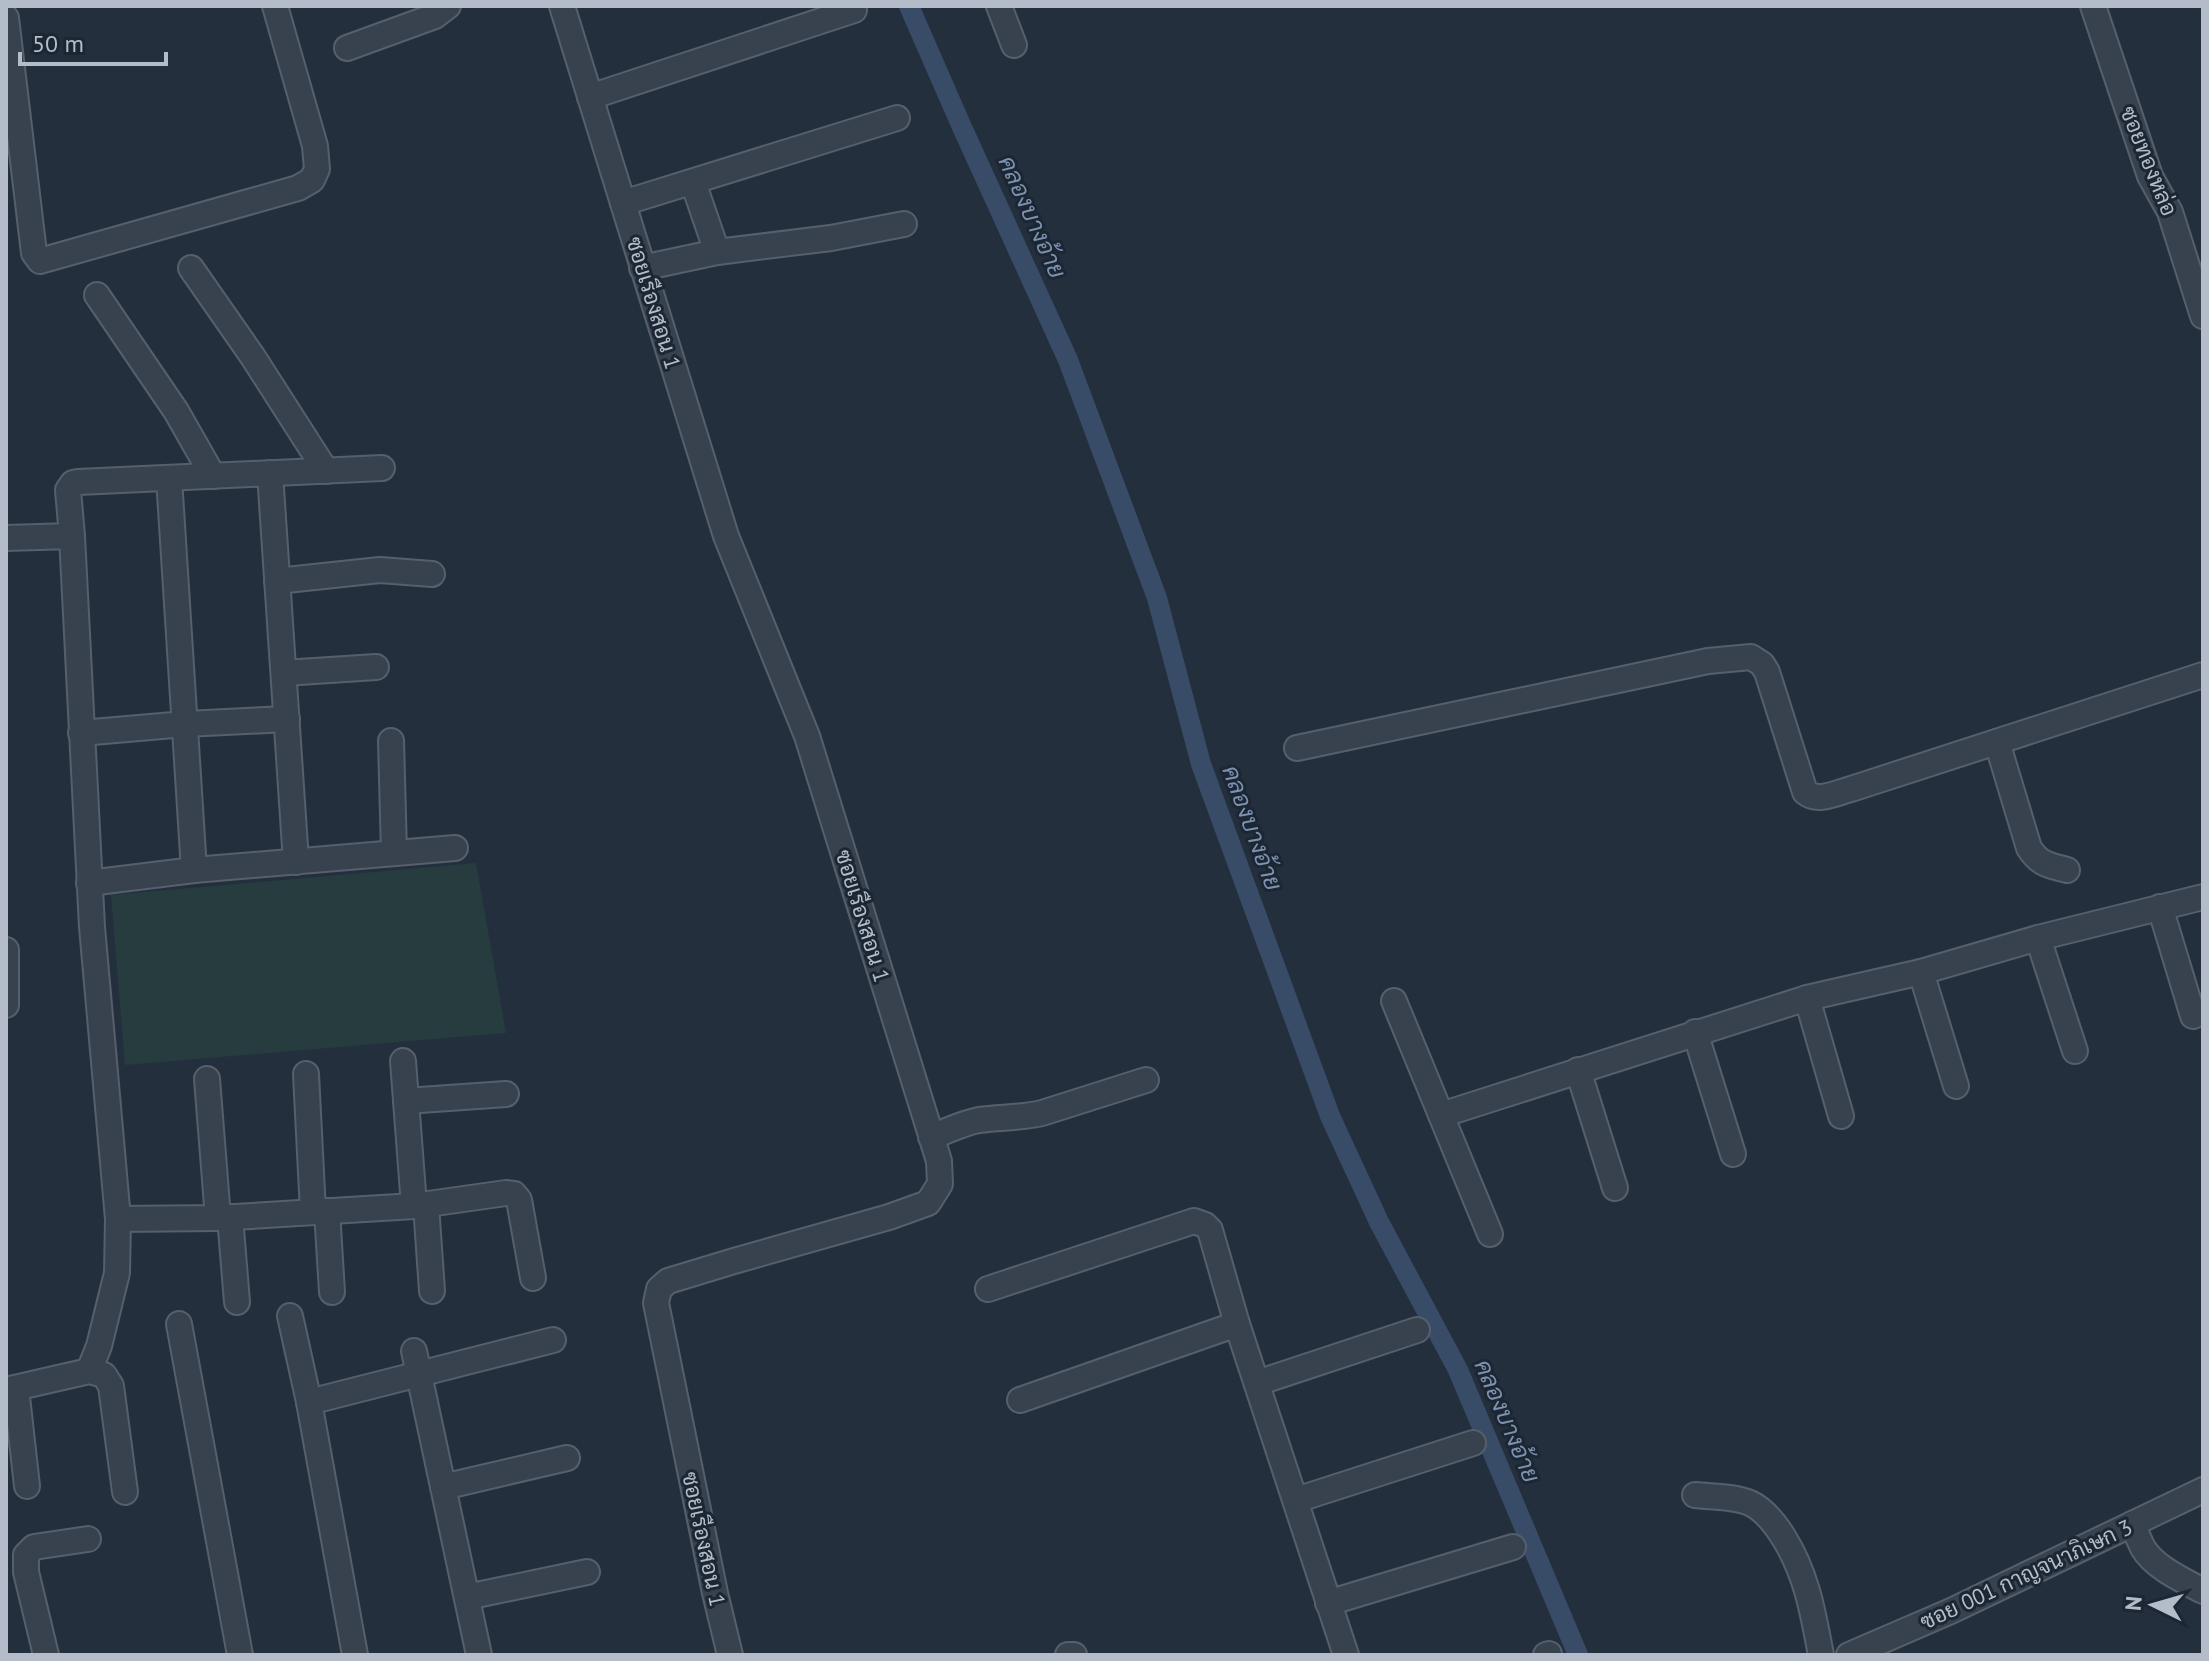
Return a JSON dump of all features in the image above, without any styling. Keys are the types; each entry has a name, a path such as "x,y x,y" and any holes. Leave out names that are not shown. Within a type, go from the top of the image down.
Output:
{"street":[{"path":"6,18 34,253 40,261 232,208 298,188 312,180 317,169 315,146 275,6"},
{"path":"347,48 435,16 448,6"},
{"name":"ซอยเรืองสอน 1","path":"562,6 726,536 807,736 939,1161 940,1184 928,1203 668,1281 659,1289 656,1303 730,1655"},
{"path":"999,6 1014,45"},
{"name":"ซอยทองหล่อ","path":"2093,6 2150,176 2170,212 2203,316"},
{"path":"590,97 854,10"},
{"path":"623,203 897,118"},
{"path":"693,182 717,252"},
{"path":"642,268 717,252 831,238 904,224"},
{"path":"191,268 326,471"},
{"path":"97,295 176,411 213,476"},
{"path":"89,1371 99,1346 117,1273 118,1219 89,883 68,490 73,483 382,468"},
{"path":"270,473 296,862"},
{"path":"169,478 194,870"},
{"path":"6,538 72,536"},
{"path":"277,581 380,570 432,574"},
{"path":"1297,748 1708,661 1751,657 1767,672 1805,792 1811,797 1823,797 2203,675"},
{"path":"284,673 376,667"},
{"path":"81,733 287,719"},
{"path":"391,741 394,853"},
{"path":"1997,742 2029,848 2045,864 2067,870"},
{"path":"89,883 194,870 455,848"},
{"path":"1441,1115 1807,998 1921,972 2038,938 2203,897"},
{"path":"2160,907 2193,1016"},
{"path":"2038,938 2075,1051"},
{"path":"6,950 6,1005"},
{"path":"1921,972 1956,1086"},
{"path":"1807,998 1841,1116"},
{"path":"1394,1001 1490,1234"},
{"path":"1695,1032 1733,1154"},
{"path":"403,1061 432,1291"},
{"path":"1578,1070 1615,1188"},
{"path":"306,1074 320,1212 332,1292"},
{"path":"207,1079 237,1302"},
{"path":"931,1137 979,1120 1027,1117 1146,1080"},
{"path":"406,1101 506,1094"},
{"path":"118,1219 320,1212 514,1194 519,1200 533,1278"},
{"path":"988,1289 1194,1221 1210,1230 1237,1324 1346,1655"},
{"path":"290,1316 309,1402 355,1655"},
{"path":"179,1324 240,1655"},
{"path":"1020,1400 1237,1324"},
{"path":"1257,1383 1417,1330"},
{"path":"309,1402 416,1362 553,1340"},
{"path":"416,1362 479,1655"},
{"path":"27,1486 11,1389 89,1371 104,1375 111,1386 125,1492"},
{"path":"1296,1500 1473,1443"},
{"path":"443,1487 567,1458"},
{"name":"ซอย 001 กาญจนาภิเษก 3","path":"1849,1655 1951,1611 2203,1490"},
{"path":"1695,1495 1746,1502 1759,1508 1777,1526 1805,1579 1821,1655"},
{"path":"2132,1524 2150,1557 2203,1591"},
{"path":"46,1655 26,1572 26,1555 34,1547 88,1539"},
{"path":"1328,1603 1513,1547"},
{"path":"467,1597 587,1572"}],"green space":[{"path":"476,863 506,1033 125,1065 111,895"}],"waterway":[{"name":"คลองบางอ้าย","path":"909,6 1068,360 1157,598 1201,764 1330,1116 1379,1222 1458,1370 1578,1655"}]}
